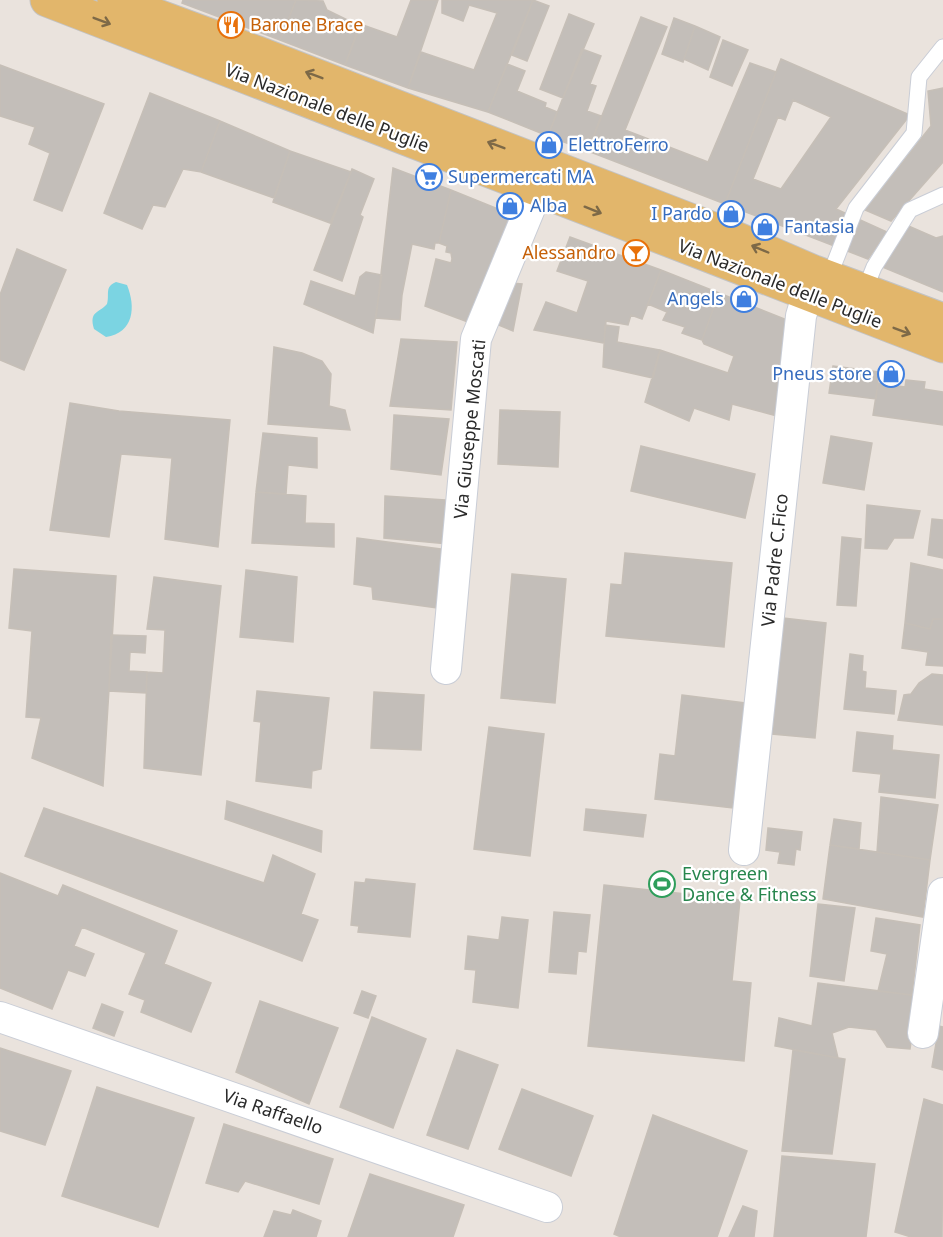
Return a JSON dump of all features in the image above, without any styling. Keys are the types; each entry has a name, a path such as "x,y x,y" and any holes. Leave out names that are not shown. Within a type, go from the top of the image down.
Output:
{"main road":[{"name":"Via Nazionale delle Puglie","path":"47,0 545,178 817,282 943,346"},
{"name":"Via Nazionale delle Puglie","path":"114,0 545,178"},
{"name":"Via Nazionale delle Puglie","path":"817,282 864,292 943,320"}],"street":[{"name":"Via Giuseppe Moscati","path":"446,669 476,339 545,178"},
{"name":"Via Padre C.Fico","path":"744,850 801,316 817,282"},
{"path":"923,1033 943,893"},
{"name":"Via Raffaello","path":"0,1017 547,1207"}],"lane":[{"path":"817,282 856,208 914,133 919,77 943,47"},
{"path":"864,292 874,267 910,210 943,195"}],"water":[{"path":"116,282 127,285 132,310 127,325 115,335 106,337 94,329 93,319 95,314 107,304 110,286"}],"building":[{"path":"183,0 296,0 280,40 182,3"},
{"path":"296,0 323,1 327,10 360,26 345,65 280,40"},
{"path":"411,0 438,0 408,88 345,65 360,24 397,37"},
{"path":"442,0 533,0 488,112 408,88 421,52 474,70 497,13 469,5 463,21 442,13"},
{"path":"533,0 549,6 527,61 512,55"},
{"path":"569,14 594,24 563,98 540,89"},
{"path":"641,17 667,27 625,130 708,162 750,63 776,72 725,204 588,151"},
{"path":"674,18 695,26 683,62 662,54"},
{"path":"695,26 720,37 708,70 684,59"},
{"path":"723,40 748,50 732,86 710,77"},
{"path":"582,49 601,56 590,84 596,86 587,111 601,116 588,151 548,136"},
{"path":"781,59 910,115 836,209 887,232 868,259 725,204","holes":["793,100 831,117 781,189 753,179 778,117 785,120"]},
{"path":"507,64 525,71 517,91 546,103 545,107 557,112 548,136 488,112"},
{"path":"0,65 104,104 62,211 34,200 50,153 29,144 35,127 0,116"},
{"path":"943,88 943,162 891,221 865,210 931,126 928,91"},
{"path":"150,93 220,121 201,172 183,169 165,207 153,205 142,229 104,213"},
{"path":"220,121 290,151 274,198 201,172"},
{"path":"290,151 351,172 330,223 273,202"},
{"path":"393,168 451,190 439,243 435,243 434,249 412,244 402,295 400,320 376,318"},
{"path":"352,169 374,179 360,215 363,217 342,281 314,270"},
{"path":"451,190 513,215 468,322 425,306 436,259 451,263 452,259 451,253 446,252 447,246 439,243"},
{"path":"897,221 936,238 943,236 943,292 870,262"},
{"path":"570,237 661,270 642,319 631,315 628,325 606,321 604,343 534,330 546,302 577,313 588,281 557,271"},
{"path":"17,249 66,270 24,370 0,360 0,295"},
{"path":"661,270 719,293 702,340 682,333 685,327 663,320 667,312 648,304"},
{"path":"366,272 382,275 373,333 304,304 311,281 355,296 360,277"},
{"path":"511,283 522,284 513,331 494,323"},
{"path":"719,293 787,320 777,416 732,404 729,420 694,408 689,421 645,402 660,350 728,373 734,356 704,344 702,340"},
{"path":"605,325 619,327 617,342 660,350 653,378 603,367"},
{"path":"401,339 457,342 451,410 390,406"},
{"path":"274,347 302,353 322,361 331,374 329,406 345,410 350,430 268,424"},
{"path":"833,366 879,372 876,399 829,393"},
{"path":"906,380 925,382 924,389 943,392 943,425 873,415 878,383 905,387"},
{"path":"70,403 119,411 230,420 218,547 165,539 172,458 121,454 109,537 50,530"},
{"path":"500,410 560,412 558,467 498,464"},
{"path":"394,415 449,419 441,475 391,469"},
{"path":"263,433 317,438 317,468 288,465 286,494 256,492"},
{"path":"831,436 872,443 864,490 823,483"},
{"path":"641,446 755,474 745,518 631,491"},
{"path":"256,492 306,496 305,523 334,524 334,547 252,543"},
{"path":"385,496 445,500 448,544 384,538"},
{"path":"867,505 920,511 913,538 894,538 887,549 865,548"},
{"path":"932,519 943,520 943,558 928,555"},
{"path":"842,537 861,539 856,606 837,605"},
{"path":"357,538 448,550 444,609 373,599 372,587 354,584"},
{"path":"625,553 732,563 724,647 606,636 611,584 622,585"},
{"path":"911,563 943,570 943,619 933,619 930,629 905,623"},
{"path":"14,569 116,576 103,786 32,758 41,718 26,717 32,631 9,628"},
{"path":"246,570 297,577 293,642 240,637"},
{"path":"512,574 566,579 555,703 501,698"},
{"path":"154,577 221,586 201,775 144,768 147,672 163,673 165,630 147,629"},
{"path":"783,618 826,623 815,738 772,734"},
{"path":"933,619 943,619 943,666 926,665 928,652 902,648 905,623 930,629"},
{"path":"111,635 146,636 145,653 130,652 129,671 147,672 146,693 109,691"},
{"path":"850,654 863,656 862,671 866,672 865,688 896,691 894,714 844,709"},
{"path":"932,674 943,675 943,725 898,720 904,695 911,694 919,683"},
{"path":"257,691 329,698 321,769 312,771 311,788 256,781 261,722 254,721"},
{"path":"374,692 424,695 421,750 371,748"},
{"path":"682,695 745,703 733,808 655,799 660,754 675,756"},
{"path":"489,727 544,734 530,856 474,849"},
{"path":"857,732 893,736 892,750 939,755 935,798 879,792 881,774 853,771"},
{"path":"881,797 938,805 930,860 877,852"},
{"path":"227,801 322,831 321,852 225,819"},
{"path":"44,808 264,883 273,855 315,874 301,914 318,920 302,961 25,856"},
{"path":"586,809 646,815 643,837 584,830"},
{"path":"834,819 861,823 859,849 830,845"},
{"path":"768,828 802,832 800,850 796,849 794,865 778,863 780,852 766,850"},
{"path":"830,845 930,860 923,917 823,899"},
{"path":"0,873 58,896 63,885 177,931 164,964 211,983 191,1032 141,1012 145,1000 129,994 146,953 82,927 74,946 94,954 85,976 68,970 52,1009 0,988"},
{"path":"366,879 415,884 410,937 358,932 359,926 351,925 355,882 365,883"},
{"path":"604,885 740,900 732,981 751,983 744,1061 588,1046"},
{"path":"818,904 855,908 844,981 810,976"},
{"path":"554,912 590,915 586,952 578,951 576,974 549,972"},
{"path":"502,917 528,920 518,1008 473,1002 476,970 465,969 468,936 499,940"},
{"path":"876,918 920,925 912,995 878,991 887,954 871,951"},
{"path":"818,983 918,996 910,1049 887,1047 876,1030 849,1027 832,1033 838,1058 775,1046 779,1018 812,1026"},
{"path":"362,991 376,996 368,1018 354,1013"},
{"path":"260,1001 338,1028 309,1104 236,1072"},
{"path":"102,1004 123,1012 114,1036 93,1028"},
{"path":"372,1017 426,1039 393,1128 340,1107"},
{"path":"939,1026 943,1027 943,1070 932,1067"},
{"path":"0,1048 71,1071 45,1145 0,1131"},
{"path":"457,1050 498,1065 468,1149 427,1135"},
{"path":"793,1050 845,1059 832,1154 782,1151"},
{"path":"97,1087 194,1118 158,1227 62,1196"},
{"path":"522,1089 593,1116 571,1176 499,1149"},
{"path":"924,1099 943,1105 942,1237 911,1237 895,1232"},
{"path":"653,1115 747,1151 717,1237 621,1237 614,1234"},
{"path":"224,1124 333,1159 319,1204 245,1181 238,1192 206,1183"},
{"path":"782,1156 875,1164 866,1237 774,1237"},
{"path":"370,1174 464,1205 453,1237 348,1237"},
{"path":"743,1206 757,1211 754,1237 729,1237"},
{"path":"293,1210 321,1221 316,1237 264,1237 274,1211 291,1215"}],"place":[{"name":"Barone Brace","path":"231,25"},
{"name":"ElettroFerro","path":"549,145"},
{"name":"Supermercati MA","path":"429,177"},
{"name":"Alba","path":"510,206"},
{"name":"I Pardo","path":"731,214"},
{"name":"Fantasia","path":"765,227"},
{"name":"Alessandro","path":"636,253"},
{"name":"Angels","path":"744,299"},
{"name":"Pneus store","path":"891,374"},
{"name":"Evergreen Dance & Fitness","path":"662,884"}]}
